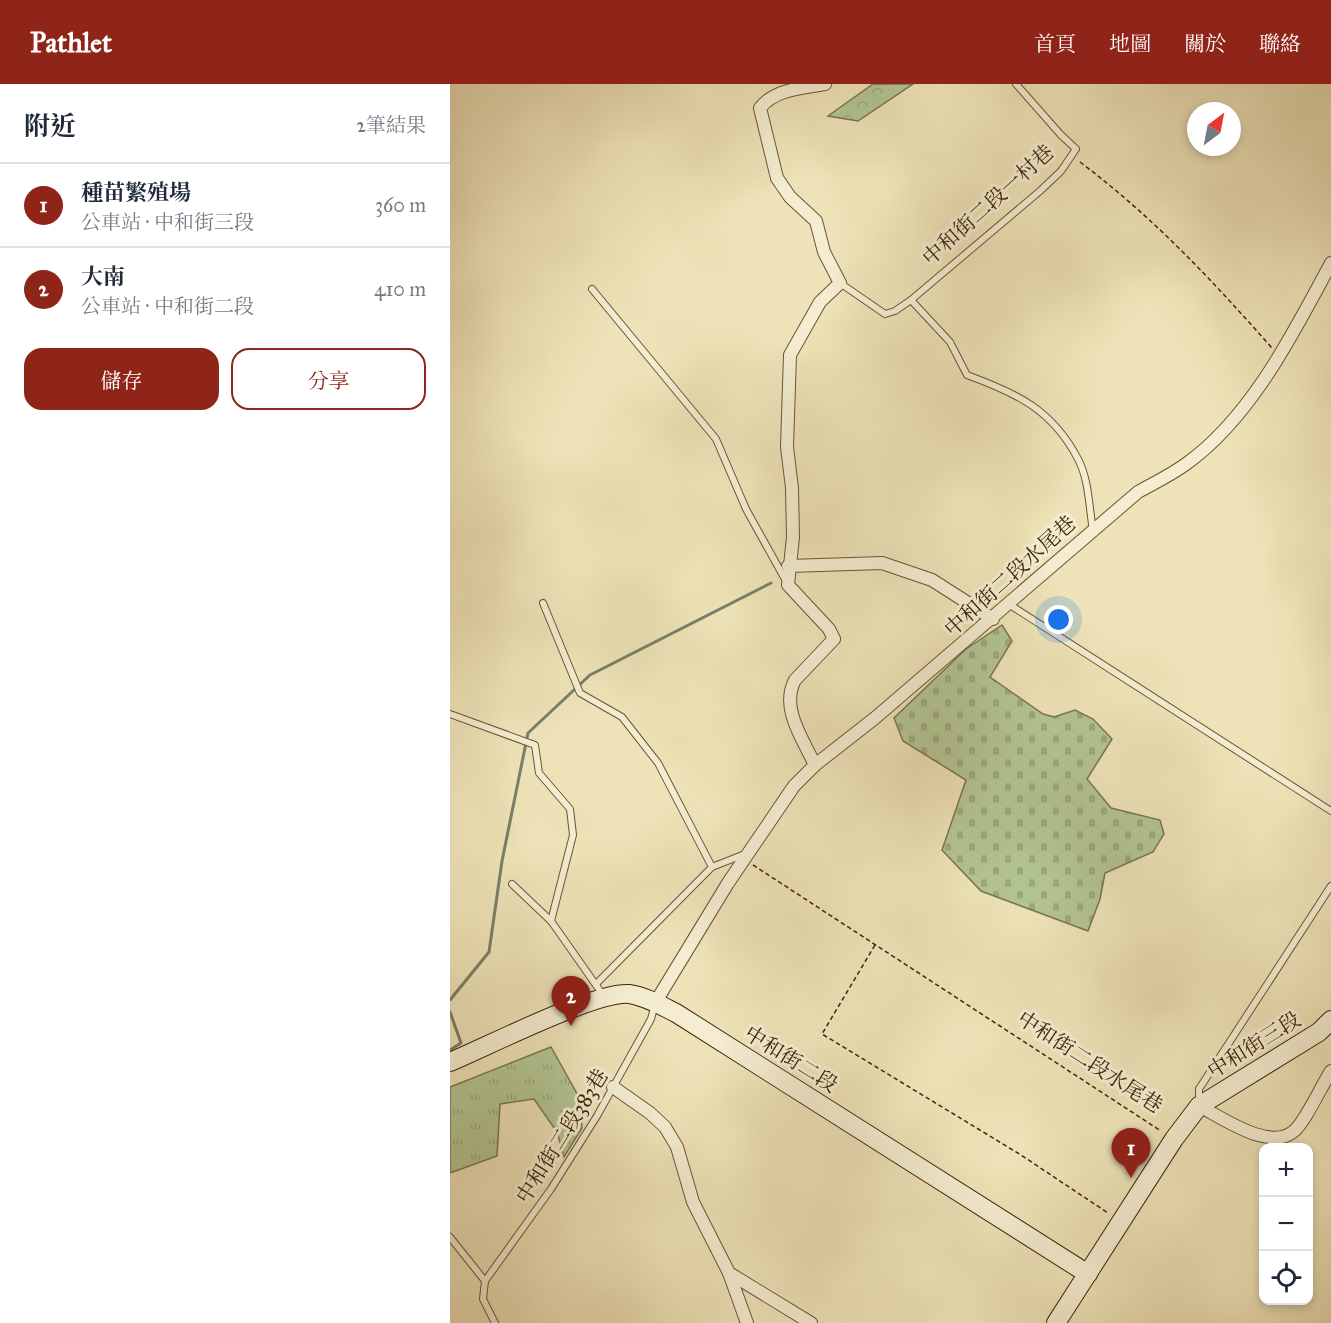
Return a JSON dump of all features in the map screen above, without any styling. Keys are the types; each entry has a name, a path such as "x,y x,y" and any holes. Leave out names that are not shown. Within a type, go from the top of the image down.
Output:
{"main road":[{"name":"中和街二段","path":"450,1062 583,1005 600,991 630,994 676,1013 1088,1274"},
{"name":"中和街三段","path":"1056,1323 1174,1139 1199,1106 1319,1032 1331,1020"}],"street":[{"path":"815,765 790,712 791,687 834,639 830,629 788,585 788,566 793,537 792,488 787,447 790,356 820,302 840,283 824,252 816,221 790,197 777,178 760,108 766,100 781,93 825,84"},
{"path":"1093,533 1138,492 1186,464 1212,441 1264,381 1331,263"},
{"name":"中和街二段水尾巷","path":"656,1003 746,856 794,786 815,765 876,718 1093,533"},
{"path":"788,566 882,563 932,580 993,619"},
{"name":"中和街三段","path":"1199,1106 1255,1135 1276,1140 1294,1131 1331,1071"},
{"path":"613,1087 650,1113 665,1127 677,1147 693,1202 729,1273 747,1323"},
{"path":"729,1273 811,1323"}],"lane":[{"name":"中和街二段一村巷","path":"911,300 1040,191 1061,171 1076,149 1016,84"},
{"path":"840,283 885,314 895,311 911,300"},
{"path":"592,289 716,439 746,509 770,557 788,585"},
{"name":"中和街二段水尾巷","path":"911,300 950,342 967,375 1029,401 1053,424 1078,459 1085,480 1093,533"},
{"path":"543,603 580,693 622,717 658,763 712,867"},
{"path":"1010,605 1331,811"},
{"path":"450,714 535,745 539,773 570,809 573,835 551,921"},
{"path":"512,884 551,921 600,991 712,867 746,856"},
{"path":"1199,1106 1199,1089 1331,886"},
{"name":"中和街二段383巷","path":"485,1281 551,1189 613,1087 651,1019 656,1003"},
{"path":"450,1237 485,1281 483,1299 495,1323"}],"path":[{"path":"1072,156 1130,200 1213,282 1279,357"},
{"name":"中和街二段水尾巷","path":"746,856 875,945 1174,1139"},
{"path":"875,945 822,1035 1021,1155 1121,1222"}],"green space":[{"path":"873,84 913,84 858,121 828,116"},
{"path":"1002,625 1012,641 990,677 1043,714 1054,717 1075,710 1093,719 1112,739 1087,779 1111,808 1160,820 1164,834 1153,852 1105,873 1100,899 1088,931 981,891 942,850 966,780 903,741 894,718 966,649"},
{"path":"551,1047 580,1099 582,1128 564,1157 557,1132 534,1099 500,1104 497,1156 450,1173 450,1087"}],"waterway":[{"path":"450,1000 489,952 502,861 528,733 590,675 771,583"},
{"path":"450,1012 461,1043 450,1050"}],"place":[{"name":"大南","path":"571,1026"},
{"name":"種苗繁殖場","path":"1131,1178"}]}
